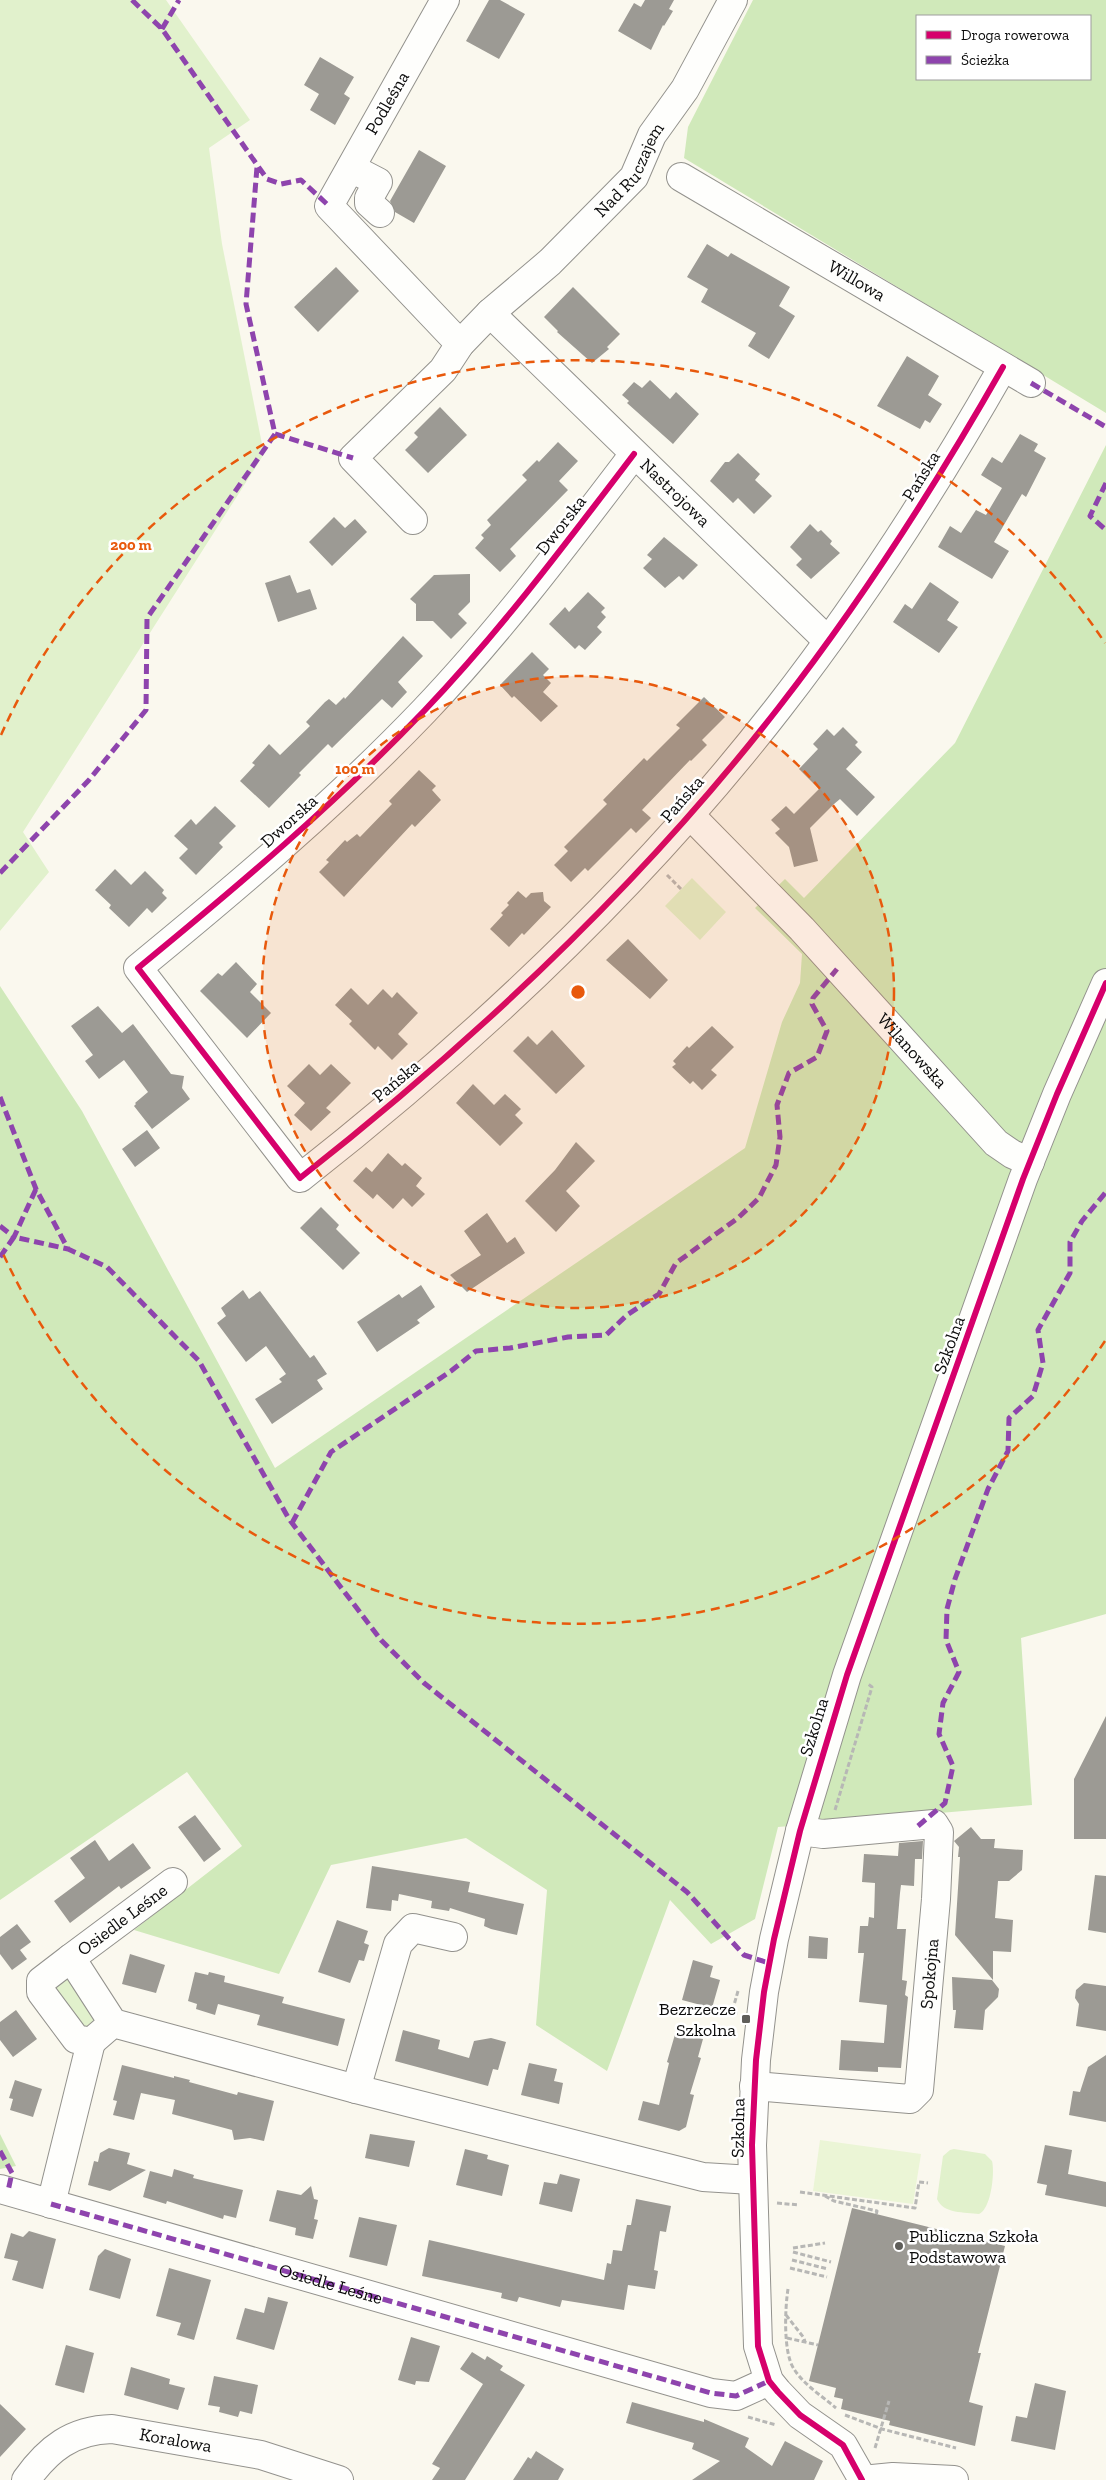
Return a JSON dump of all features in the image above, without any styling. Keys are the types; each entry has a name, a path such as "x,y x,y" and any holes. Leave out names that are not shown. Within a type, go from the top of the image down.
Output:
{"street":[{"name":"Podleśna","path":"445,0 329,206 460,344"},
{"name":"Nad Ruczajem","path":"413,520 353,458 443,370 460,344 495,318 634,177 652,135 685,89 733,0"},
{"path":"350,168 380,183 369,198 369,203 380,213"},
{"name":"Willowa","path":"681,177 1031,383"},
{"name":"Nastrojowa","path":"495,318 828,641"},
{"name":"Pańska","path":"300,1178 401,1097 493,1017 596,917 690,815 779,707 828,641 913,518 1004,367"},
{"name":"Dworska","path":"300,1178 138,968 306,826 425,710 528,590 634,454"},
{"name":"Wilanowska","path":"690,815 802,929 996,1143 1012,1154 1030,1162"},
{"name":"Szkolna","path":"862,2480 843,2445 800,2415 783,2399 769,2381 760,2354 757,2335 752,2180 754,2086 757,2041 765,1984 800,1832 846,1675 1030,1162 1060,1087 1106,984"},
{"name":"Spokojna","path":"754,2086 910,2099 920,2090 936,1900 939,1832 934,1824 823,1834 800,1832"},
{"name":"Osiedle Leśne","path":"91,2042 76,2039 41,1992 41,1980 173,1882"},
{"path":"356,2090 398,1944 413,1928 453,1937"},
{"name":"Osiedle Leśne","path":"71,1958 113,2023"},
{"path":"51,2204 91,2042 113,2023 356,2090 703,2177 752,2180"},
{"name":"Osiedle Leśne","path":"0,2189 711,2393 736,2396 769,2381"},
{"name":"Koralowa","path":"26,2480 49,2451 64,2441 96,2430 112,2430 261,2455 339,2480"},
{"path":"862,2480 893,2477 954,2480"}],"path":[{"path":"834,1813 872,1687 867,1684 866,1680"},
{"path":"800,2192 915,2208 919,2182 928,2183"},
{"path":"822,2195 834,2201 877,2211 876,2216"},
{"path":"775,2203 799,2205"},
{"path":"825,2242 793,2250 830,2262"},
{"path":"792,2260 828,2269"},
{"path":"790,2268 826,2277"},
{"path":"788,2289 786,2314 787,2350 792,2368 806,2383 842,2413 882,2430 956,2448"},
{"path":"786,2314 791,2318 805,2342"},
{"path":"788,2338 818,2346"},
{"path":"875,2448 882,2430 889,2401"},
{"path":"743,2415 779,2426"}],"green space":[{"path":"0,0 166,0 250,120 209,148 222,244 264,454 23,832 49,872 0,931"},
{"path":"753,0 1106,0 1106,413 684,158 688,127"},
{"path":"1106,445 1106,1614 1021,1638 1032,1805 778,1827 755,1919 711,1944 670,1900 607,2071 536,2025 547,1890 466,1838 331,1865 279,1974 134,1930 242,1846 187,1772 0,1900 0,986 82,1111 275,1468 745,1148 782,1022 800,983 802,954 755,908 785,879 804,898 955,743"},
{"path":"692,878 726,912 700,940 665,906"},
{"path":"60,1978 72,1978 98,2014 91,2028 80,2027 53,1990"},
{"path":"0,2134 16,2166 0,2169"},
{"path":"820,2140 921,2154 913,2204 813,2191"},
{"path":"954,2149 985,2154 992,2161 991,2190 987,2205 979,2214 949,2210 940,2204 937,2199 943,2156"}],"building":[{"path":"489,0 500,0 525,14 499,59 466,41"},
{"path":"645,0 674,0 669,9 673,11 663,25 651,50 618,31 634,3 641,7"},
{"path":"320,57 354,77 344,94 350,98 335,125 310,110 319,94 304,85"},
{"path":"419,150 446,166 414,223 395,212 390,201"},
{"path":"707,244 728,257 731,253 790,287 779,306 795,316 769,359 748,346 756,333 701,302 708,289 687,277"},
{"path":"336,267 359,291 318,332 294,307"},
{"path":"573,287 620,334 607,347 609,349 592,363 557,332 544,317"},
{"path":"907,356 939,376 928,395 942,404 930,423 925,420 920,429 877,406"},
{"path":"650,380 670,399 676,392 699,414 673,444 627,403 629,401 622,395 634,382 642,388"},
{"path":"440,407 467,435 428,473 405,450 418,437 414,433"},
{"path":"1020,434 1038,444 1034,451 1046,458 1026,497 1022,494 994,542 1009,551 992,579 938,547 950,526 961,533 976,510 986,515 1002,488 981,475 992,457 1002,463"},
{"path":"558,442 578,461 559,481 568,490 510,549 516,556 500,572 475,548 484,538 481,535 491,525 487,520 527,480 522,475 537,460 539,462"},
{"path":"738,453 760,474 755,480 772,496 754,514 738,498 733,503 710,481 725,462 729,462"},
{"path":"334,517 345,528 355,519 367,532 332,566 309,542"},
{"path":"810,524 818,532 821,530 832,541 830,544 840,553 811,579 796,565 802,559 790,547"},
{"path":"664,537 698,565 683,580 679,576 665,588 643,568 652,559 647,555"},
{"path":"470,574 470,602 458,614 467,623 451,639 433,621 416,621 416,604 410,599 434,575"},
{"path":"290,575 297,593 310,589 317,609 278,622 265,583"},
{"path":"930,582 959,602 947,620 958,627 939,653 893,622 905,604 912,609"},
{"path":"588,592 605,608 601,612 606,617 597,627 602,632 585,650 579,645 575,649 549,624 565,607 569,612"},
{"path":"403,636 423,656 398,682 407,692 392,708 382,699 332,748 328,744 299,773 301,775 269,808 240,781 255,765 252,763 269,744 280,755 310,726 306,722 325,702 329,699 336,705 344,697 345,699"},
{"path":"532,652 549,669 543,675 551,683 543,692 558,706 541,722 514,696 512,698 500,685"},
{"path":"704,697 725,717 702,740 707,745 642,810 651,818 636,833 631,828 588,871 585,868 571,882 554,865 568,851 564,847 607,804 603,800 644,758 647,761 680,728 676,725"},
{"path":"843,727 858,742 855,745 862,752 846,769 875,797 857,816 840,799 834,804 810,828 818,861 794,867 789,847 775,833 780,829 771,820 786,806 794,814 819,789 799,769 818,749 813,744 827,729 834,736"},
{"path":"419,770 436,786 432,790 441,800 415,827 412,824 344,897 319,872 329,862 326,860 345,840 347,842 357,834 360,837 392,804 389,801"},
{"path":"215,806 236,826 219,843 223,847 196,875 179,858 188,849 174,836 191,819 196,825"},
{"path":"115,869 131,885 145,871 164,890 162,893 167,898 152,913 147,908 129,927 109,908 111,905 95,890"},
{"path":"518,891 526,898 531,893 543,892 544,901 551,907 524,935 522,933 509,947 490,929 503,915 501,913 509,905 507,903"},
{"path":"628,939 668,980 650,999 606,960"},
{"path":"236,962 257,984 250,992 271,1013 247,1038 200,991 218,973 222,976"},
{"path":"351,988 368,1005 383,989 392,998 397,992 418,1013 398,1034 408,1044 392,1060 378,1046 375,1050 349,1024 352,1021 335,1005"},
{"path":"98,1006 122,1033 133,1024 171,1074 184,1076 182,1088 190,1099 152,1129 134,1106 148,1092 124,1060 99,1079 85,1061 93,1055 71,1026"},
{"path":"712,1026 734,1047 711,1070 717,1075 702,1090 693,1081 690,1084 672,1067 676,1064 673,1061 687,1046 689,1048"},
{"path":"552,1030 585,1066 556,1094 513,1051 528,1036 537,1045"},
{"path":"309,1064 320,1075 331,1064 351,1083 326,1108 331,1112 311,1131 294,1115 305,1103 287,1086"},
{"path":"473,1084 494,1105 505,1094 521,1109 515,1115 523,1123 500,1146 456,1103"},
{"path":"147,1130 160,1148 135,1167 122,1149"},
{"path":"576,1142 595,1161 566,1191 580,1206 556,1232 525,1201 555,1170"},
{"path":"388,1153 402,1166 405,1163 422,1178 416,1186 425,1194 412,1207 403,1198 393,1209 377,1194 373,1199 353,1181 366,1167 372,1172"},
{"path":"321,1207 339,1225 336,1229 360,1253 343,1270 300,1228"},
{"path":"487,1213 507,1243 515,1237 525,1253 467,1292 450,1275 481,1255 464,1231"},
{"path":"421,1285 435,1307 417,1320 420,1323 377,1352 357,1322 399,1294 402,1298"},
{"path":"243,1290 249,1299 260,1291 310,1358 314,1355 327,1374 317,1380 323,1389 272,1424 255,1399 282,1382 279,1379 286,1374 266,1346 246,1362 217,1323 226,1316 221,1308"},
{"path":"1106,1716 1106,1839 1074,1839 1074,1779"},
{"path":"195,1815 221,1849 204,1862 178,1827"},
{"path":"971,1827 981,1839 995,1839 994,1848 1023,1850 1022,1870 1009,1881 998,1881 995,1918 1013,1920 1011,1952 993,1951 993,1980 955,1935 960,1857 958,1857 959,1847 954,1841"},
{"path":"95,1840 109,1861 133,1843 151,1868 121,1889 119,1886 70,1923 54,1901 85,1878 70,1858"},
{"path":"923,1841 922,1859 915,1859 914,1886 901,1885 900,1893 897,1929 906,1929 902,1980 907,1981 905,1995 908,1997 901,2068 878,2067 878,2072 839,2070 841,2040 884,2043 887,2005 859,2002 864,1953 858,1953 860,1926 868,1926 869,1917 874,1918 875,1883 862,1882 864,1854 898,1856 899,1843"},
{"path":"372,1866 470,1882 468,1892 524,1904 517,1935 484,1926 485,1919 450,1908 449,1911 431,1908 432,1901 399,1894 398,1901 392,1900 391,1911 366,1908"},
{"path":"1095,1875 1106,1876 1106,1933 1088,1930"},
{"path":"337,1920 368,1931 364,1943 369,1945 364,1961 359,1960 350,1983 318,1972"},
{"path":"17,1924 31,1942 20,1950 27,1959 12,1970 0,1954 0,1937"},
{"path":"809,1936 828,1938 827,1959 808,1958"},
{"path":"130,1954 165,1965 156,1993 122,1984"},
{"path":"693,1960 713,1966 710,1977 720,1980 712,2008 682,2000"},
{"path":"195,1972 208,1975 209,1972 225,1976 224,1982 284,1997 282,2003 345,2019 338,2046 257,2025 260,2015 218,2004 215,2015 196,2009 197,2004 188,2001"},
{"path":"952,1977 992,1980 999,1989 998,1997 985,2010 983,2030 954,2028 956,2010 953,2010"},
{"path":"1084,1983 1106,1986 1106,2031 1076,2026 1079,2004 1075,1998 1076,1990"},
{"path":"16,2010 37,2039 13,2057 0,2040 0,2022"},
{"path":"403,2030 440,2040 438,2049 469,2058 474,2041 491,2038 506,2042 498,2070 493,2069 488,2086 395,2061"},
{"path":"676,2031 703,2039 698,2057 701,2058 690,2094 694,2095 686,2127 679,2131 638,2120 643,2101 659,2105 669,2063 667,2062"},
{"path":"1106,2055 1106,2122 1069,2115 1073,2091 1080,2092 1088,2067"},
{"path":"529,2063 557,2069 554,2081 563,2083 559,2104 521,2095"},
{"path":"122,2065 190,2080 189,2082 237,2095 238,2092 274,2101 264,2141 250,2138 234,2140 232,2130 172,2114 175,2100 141,2093 134,2120 113,2115 117,2101 113,2100"},
{"path":"15,2080 42,2089 33,2117 10,2110 13,2099 9,2098"},
{"path":"370,2134 415,2141 409,2167 365,2158"},
{"path":"1045,2145 1072,2150 1068,2174 1106,2182 1106,2207 1045,2195 1047,2185 1037,2183"},
{"path":"109,2148 130,2153 127,2164 146,2170 110,2191 88,2185 94,2161 98,2162 100,2153"},
{"path":"465,2149 488,2155 487,2159 509,2165 502,2196 456,2185"},
{"path":"174,2169 194,2175 193,2178 243,2190 236,2218 224,2215 223,2219 167,2201 166,2204 143,2197 150,2171 172,2177"},
{"path":"560,2174 580,2179 572,2212 539,2204 544,2182 557,2184"},
{"path":"311,2186 314,2199 318,2200 314,2219 318,2220 313,2239 295,2235 296,2228 269,2221 277,2190 301,2195"},
{"path":"636,2199 671,2206 666,2232 660,2231 654,2270 658,2271 655,2289 628,2285 624,2310 562,2300 560,2307 519,2297 517,2302 501,2298 502,2293 422,2276 429,2240 604,2280 607,2263 611,2264 613,2250 622,2251 627,2225 631,2225"},
{"path":"852,2208 1005,2246 978,2353 981,2353 969,2402 983,2406 975,2446 889,2425 890,2421 841,2409 843,2399 834,2397 836,2388 809,2381"},
{"path":"359,2217 397,2225 387,2266 349,2257"},
{"path":"29,2231 56,2239 43,2289 12,2280 18,2261 4,2258 11,2233 23,2237"},
{"path":"105,2249 131,2259 120,2299 89,2290 98,2256"},
{"path":"169,2268 211,2280 194,2340 177,2335 181,2323 156,2316"},
{"path":"268,2297 288,2302 274,2350 236,2339 245,2308 264,2313"},
{"path":"411,2337 440,2346 429,2382 416,2381 415,2385 398,2380"},
{"path":"66,2345 94,2353 84,2393 55,2385"},
{"path":"472,2352 485,2360 487,2356 503,2366 500,2370 525,2385 465,2480 432,2480 440,2468 432,2464 483,2384 460,2369"},
{"path":"131,2367 170,2379 169,2384 185,2388 178,2410 124,2395"},
{"path":"214,2376 258,2385 252,2414 240,2411 238,2417 219,2412 220,2407 208,2405"},
{"path":"1035,2383 1066,2391 1055,2450 1011,2441 1016,2416 1027,2418"},
{"path":"632,2402 704,2422 704,2419 749,2438 745,2447 772,2466 785,2441 823,2461 814,2480 692,2480 720,2461 692,2449 694,2443 626,2423"},
{"path":"0,2404 26,2429 0,2457"},
{"path":"536,2451 564,2469 558,2480 513,2480 528,2457 531,2459"}],"marked path":[{"path":"132,0 162,29 267,179 281,184 301,180 329,206"},
{"path":"162,29 179,0"},
{"path":"0,873 89,780 146,710 147,618 275,434 246,304 257,167"},
{"path":"1031,383 1106,427"},
{"path":"275,434 353,458"},
{"path":"1106,483 1090,516 1106,530"},
{"path":"292,1523 331,1452 451,1371 476,1351 510,1348 568,1337 606,1335 627,1315 659,1294 676,1263 738,1218 759,1198 776,1165 780,1137 777,1105 789,1073 817,1057 827,1031 812,1004 813,998 837,969"},
{"path":"0,1097 36,1189 68,1249 107,1267 199,1361 289,1519 381,1640 424,1683 687,1892 744,1955 769,1963"},
{"path":"0,1226 14,1237 36,1189"},
{"path":"918,1826 945,1803 953,1766 939,1734 943,1703 959,1672 946,1640 947,1609 955,1579 988,1489 1008,1451 1009,1418 1033,1396 1043,1363 1038,1330 1070,1273 1070,1242 1082,1221 1106,1192"},
{"path":"0,1257 14,1237 68,1249"},
{"path":"0,2151 12,2173 8,2191"},
{"path":"51,2204 711,2393 736,2396 769,2381"}],"cycle path":[{"path":"634,454 507,617 424,711 321,812 138,968 300,1178 430,1071 493,1015 613,898 726,773 810,666 869,583 952,455 1003,367"},
{"path":"862,2480 843,2445 800,2415 769,2381 758,2346 752,2145 756,2060 764,1992 774,1939 800,1831 847,1675 1023,1179 1057,1094 1106,983"}],"place":[{"name":"Bezrzecze Szkolna","path":"746,2019"},
{"name":"Publiczna Szkoła Podstawowa","path":"899,2246"}]}
